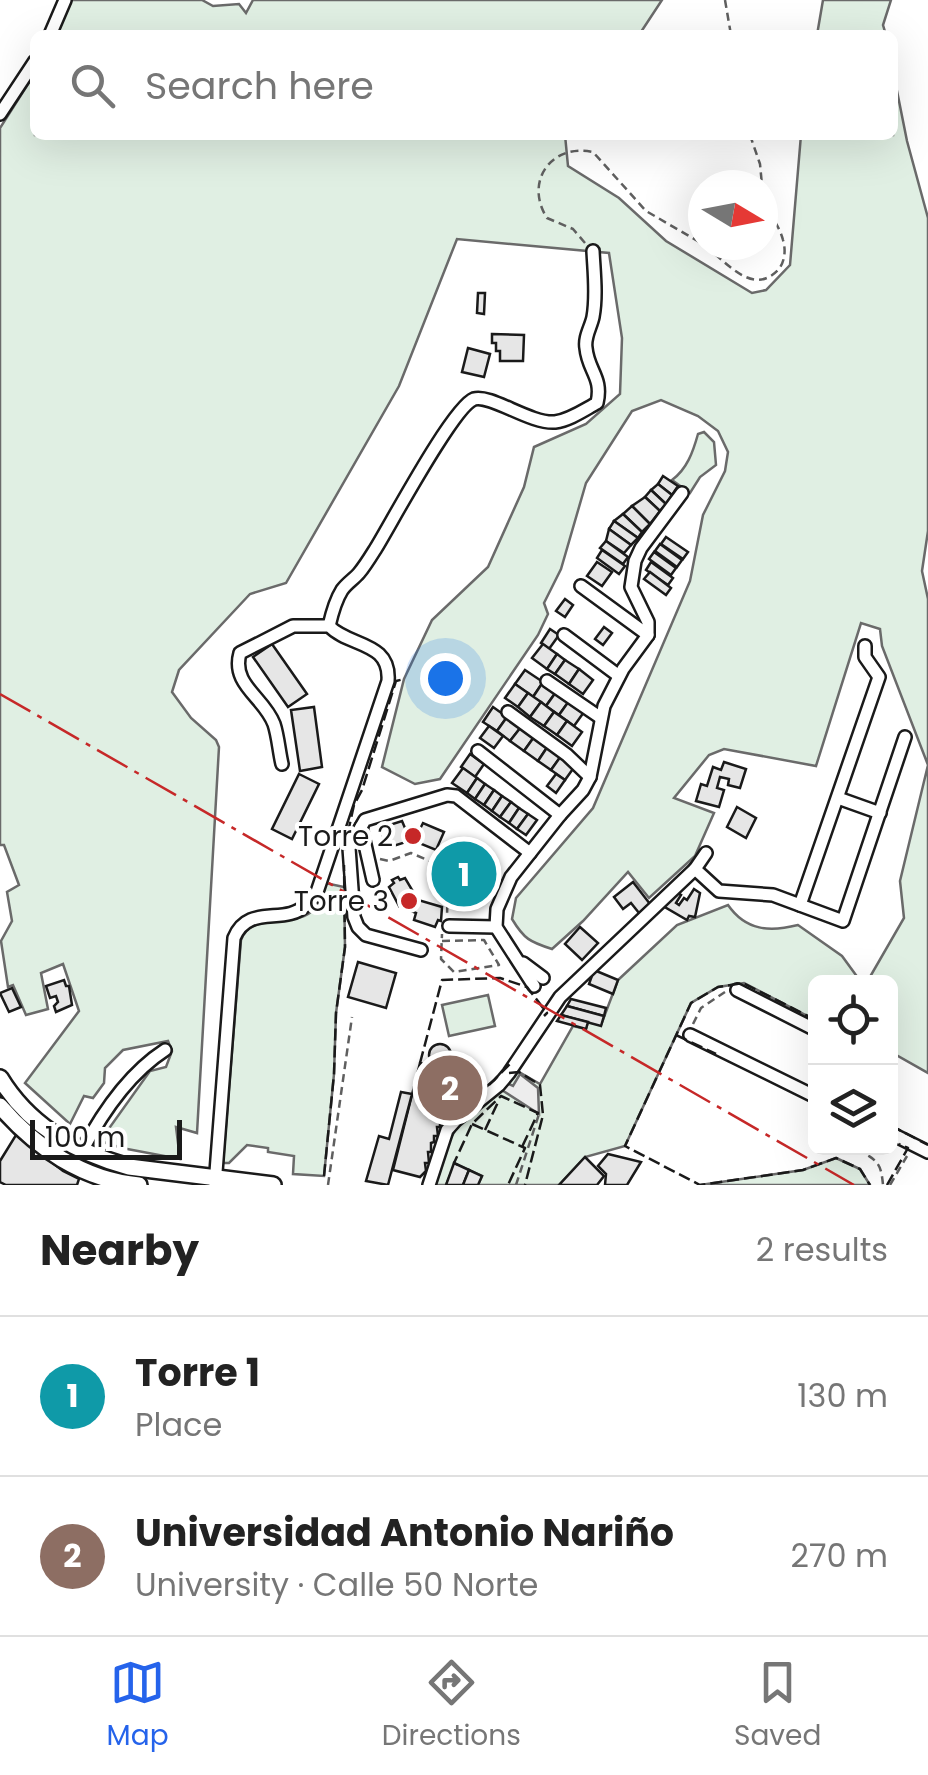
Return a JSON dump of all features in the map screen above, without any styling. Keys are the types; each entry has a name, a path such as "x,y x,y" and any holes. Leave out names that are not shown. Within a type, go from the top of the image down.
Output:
{"main road":[{"path":"0,1078 23,1109 44,1128 82,1151 129,1167 216,1182 273,1185"},
{"path":"0,1106 36,1142 67,1163 103,1178 139,1185"}],"street":[{"path":"52,30 64,0"},
{"path":"0,114 30,69"},
{"path":"329,626 343,588 360,572 463,406 476,398 485,399 550,422 566,420 597,403 598,376 586,349 593,319 593,251"},
{"path":"560,996 541,985 518,960 496,927 496,909 511,877 590,777 601,718 619,676 648,634 648,622 631,587 632,573 641,548 682,493"},
{"path":"581,586 648,634"},
{"path":"282,764 273,721 236,666 240,653 293,626 329,626"},
{"path":"216,1182 234,938 238,927 246,921 305,908 316,892 388,681 381,656 329,626"},
{"path":"564,634 619,676"},
{"path":"800,906 879,676 865,656 865,646"},
{"path":"547,681 601,718"},
{"path":"508,712 590,777"},
{"path":"695,868 720,890 773,895 843,921 904,738"},
{"path":"478,751 560,815"},
{"path":"421,950 366,934 358,927 350,848 366,820 447,795 456,796 530,853"},
{"path":"838,798 880,813"},
{"path":"361,827 372,880"},
{"path":"429,1185 448,1130 456,1120 510,1073 560,996 706,854"},
{"path":"450,926 496,927"},
{"path":"541,985 551,1008"},
{"path":"737,990 808,1026"},
{"path":"690,1036 808,1093"},
{"path":"82,1151 134,1075 164,1050"},
{"path":"898,1137 928,1152"}],"path":[{"path":"725,0 730,30"},
{"path":"752,140 761,170"},
{"path":"593,251 572,229 547,218 538,197 547,164 558,156 582,150 593,152 646,210 688,236"},
{"path":"721,260 741,276 766,280 784,262 783,239 778,228"},
{"path":"690,1036 701,1008 721,993 737,990"},
{"path":"328,1185 352,1018"},
{"path":"516,1185 539,1114"},
{"path":"890,1185 914,1145"},
{"path":"867,1155 882,1170 883,1185"}],"green space":[{"path":"69,0 202,0 213,6 239,4 246,13 253,0 662,0 642,30 55,30"},
{"path":"823,0 891,0 884,30 818,30"},
{"path":"30,81 30,140 565,140 568,166 619,198 666,241 688,254 688,260 697,260 752,293 766,290 790,265 801,140 898,140 898,96 928,218 928,531 922,571 928,599 928,765 882,646 880,629 861,623 816,766 724,749 709,755 674,798 714,813 695,856 649,898 628,872 552,949 533,942 520,931 512,919 516,898 593,808 690,581 703,515 725,471 728,452 718,431 698,416 661,400 632,411 586,483 561,569 544,603 548,614 538,635 440,779 415,784 382,767 404,679 432,620 488,567 524,487 534,447 586,424 620,394 622,338 609,253 457,239 399,386 286,583 250,594 179,670 172,692 219,747 197,1133 176,1127 180,1159 100,1141 150,1071 166,1067 172,1051 168,1041 123,1050 105,1068 104,1083 93,1098 84,1096 70,1124 25,1083 79,1011 63,964 41,973 48,1009 26,1015 13,985 8,987 1,941 12,921 7,892 19,885 4,845 0,845 0,128"},
{"path":"704,432 714,442 716,465 700,477 690,493 672,480 689,460 698,434"},
{"path":"928,765 928,1073 898,1056 898,975 871,975 904,918 900,881"},
{"path":"325,883 344,887 345,947 324,1176 293,1174 294,1156 247,1145 229,1163 223,1163 241,940 253,926 311,912"},
{"path":"728,905 751,925 798,925 842,956 856,975 808,975 808,1016 744,983 718,987 691,1003 625,1146 585,1157 559,1185 478,1185 482,1176 455,1164 446,1185 434,1185 443,1152 456,1129 509,1073 519,1072 540,1084 573,1026 586,1029 588,1022 601,1025 618,980 677,925"},
{"path":"488,995 495,1026 449,1036 442,1005"},
{"path":"836,1158 860,1169 870,1185 700,1185 803,1170"}],"shaded area":[{"path":"520,1074 538,1088 539,1114 497,1087 502,1081 513,1086"}],"building":[{"path":"478,293 485,293 484,314 477,313"},
{"path":"492,334 524,335 523,361 500,361"},
{"path":"468,348 490,354 484,377 462,372"},
{"path":"663,476 678,486 672,495 658,484"},
{"path":"658,484 672,495 666,504 651,490"},
{"path":"651,490 666,504 660,511 645,497"},
{"path":"645,497 660,511 650,524 632,506"},
{"path":"632,506 650,524 642,532 623,514"},
{"path":"623,514 642,532 638,538 614,521"},
{"path":"614,521 638,538 631,545 609,529"},
{"path":"609,529 631,545 624,553 606,541"},
{"path":"666,537 688,552 683,559 661,544"},
{"path":"606,541 628,557 623,564 600,548"},
{"path":"660,544 682,560 677,567 655,551"},
{"path":"602,550 625,566 619,574 597,558"},
{"path":"654,552 676,568 671,575 649,559"},
{"path":"597,562 612,572 602,586 587,576"},
{"path":"651,562 673,578 668,585 646,570"},
{"path":"650,572 671,588 666,595 644,579"},
{"path":"565,599 573,605 565,617 556,611"},
{"path":"604,627 612,633 603,645 595,639"},
{"path":"550,629 559,635 549,649 541,643"},
{"path":"272,644 307,694 288,707 253,657"},
{"path":"543,644 557,654 547,669 532,658"},
{"path":"557,654 565,660 555,674 547,669"},
{"path":"565,660 579,669 569,684 555,674"},
{"path":"579,669 593,680 583,694 569,684"},
{"path":"525,670 543,682 533,697 515,684"},
{"path":"543,682 556,692 546,706 533,697"},
{"path":"515,684 528,693 518,707 505,698"},
{"path":"556,692 569,701 559,715 546,706"},
{"path":"528,693 541,702 530,717 518,707"},
{"path":"569,701 584,712 574,726 559,715"},
{"path":"541,702 554,712 544,726 530,717"},
{"path":"314,707 322,767 300,771 291,710"},
{"path":"493,707 507,717 497,731 483,722"},
{"path":"554,712 567,721 557,735 544,726"},
{"path":"507,717 521,727 510,741 497,731"},
{"path":"567,721 582,732 572,746 557,735"},
{"path":"489,726 503,736 494,748 480,738"},
{"path":"521,727 534,737 524,751 510,741"},
{"path":"534,737 548,746 538,761 524,751"},
{"path":"548,746 561,756 551,770 538,761"},
{"path":"470,754 484,764 475,777 461,767"},
{"path":"561,756 575,766 565,780 551,770"},
{"path":"724,762 746,769 740,788 728,785 729,779 720,777 717,788 724,790 719,807 696,801 701,784 707,786 713,767 721,770"},
{"path":"463,768 477,778 467,793 452,783"},
{"path":"299,774 319,784 292,839 272,829"},
{"path":"556,774 565,780 556,793 547,786"},
{"path":"477,778 485,784 475,799 467,793"},
{"path":"485,784 494,790 484,805 475,799"},
{"path":"494,790 502,796 492,811 484,805"},
{"path":"502,796 511,802 500,817 492,811"},
{"path":"511,802 519,808 509,823 500,817"},
{"path":"737,807 756,818 746,838 727,827"},
{"path":"519,808 528,814 517,829 509,823"},
{"path":"528,814 537,820 526,835 517,829"},
{"name":"Torre 2","path":"402,821 405,828 420,829 423,823 444,832 436,850 412,840 387,848 380,828"},
{"path":"458,847 471,862 466,866 471,880 477,879 476,899 471,899 471,903 459,899 459,876 444,859 450,849"},
{"name":"Torre 3","path":"398,877 405,878 418,900 442,907 441,921 435,927 414,920 416,913 404,903 399,906 389,887"},
{"path":"633,882 650,904 639,913 631,903 623,909 614,897"},
{"path":"694,889 700,893 695,917 689,916 687,920 663,906 673,890 681,895 676,903 679,905"},
{"path":"580,927 598,943 582,960 565,944"},
{"path":"358,962 396,973 386,1008 348,997"},
{"path":"594,970 618,980 613,994 589,984"},
{"path":"64,980 72,1005 56,1012 56,996 50,998 46,986"},
{"path":"12,988 21,1007 9,1012 0,993"},
{"path":"571,999 606,1008 604,1016 567,1006"},
{"path":"567,1006 604,1016 601,1026 561,1015"},
{"path":"561,1015 588,1022 586,1029 557,1021"},
{"path":"440,1044 451,1055 440,1066 429,1055"},
{"path":"420,1063 452,1071 452,1076 446,1085 447,1097 442,1097 438,1136 434,1136 429,1163 425,1163 426,1171 420,1177 393,1170"},
{"path":"401,1092 412,1094 388,1185 366,1181 379,1136 389,1139"},
{"path":"16,1135 79,1179 77,1185 0,1182 0,1161"},
{"path":"608,1154 641,1162 627,1185 605,1185 606,1174 598,1166"},
{"path":"585,1157 604,1176 597,1185 559,1185"},
{"path":"454,1163 469,1170 463,1185 446,1185"},
{"path":"469,1170 482,1176 478,1185 463,1185"}],"fence":[{"path":"344,850 354,805 396,681 404,679"},
{"path":"324,1176 345,947 344,865"},
{"path":"420,1063 442,980 500,978 527,987 547,1013 544,1016"},
{"path":"808,1016 743,983 718,987 691,1003 625,1146 700,1185 803,1170 836,1158 860,1169 870,1185"},
{"path":"676,1035 716,1054"},
{"path":"477,1097 513,1061"},
{"path":"509,1073 519,1072 540,1085 543,1115 525,1185"},
{"path":"458,1165 454,1163 472,1124 501,1096 538,1113 522,1147"},
{"path":"485,1130 499,1100"},
{"path":"472,1124 525,1148 508,1185"},
{"path":"898,1129 928,1145"},
{"path":"887,1185 908,1148 899,1144"}],"power":[{"path":"0,694 854,1185"}],"place":[{"name":"Torre 2","path":"413,836"},
{"name":"Torre 1","path":"464,874"},
{"name":"Torre 3","path":"409,901"},
{"name":"Universidad Antonio Nariño","path":"450,1088"}]}
